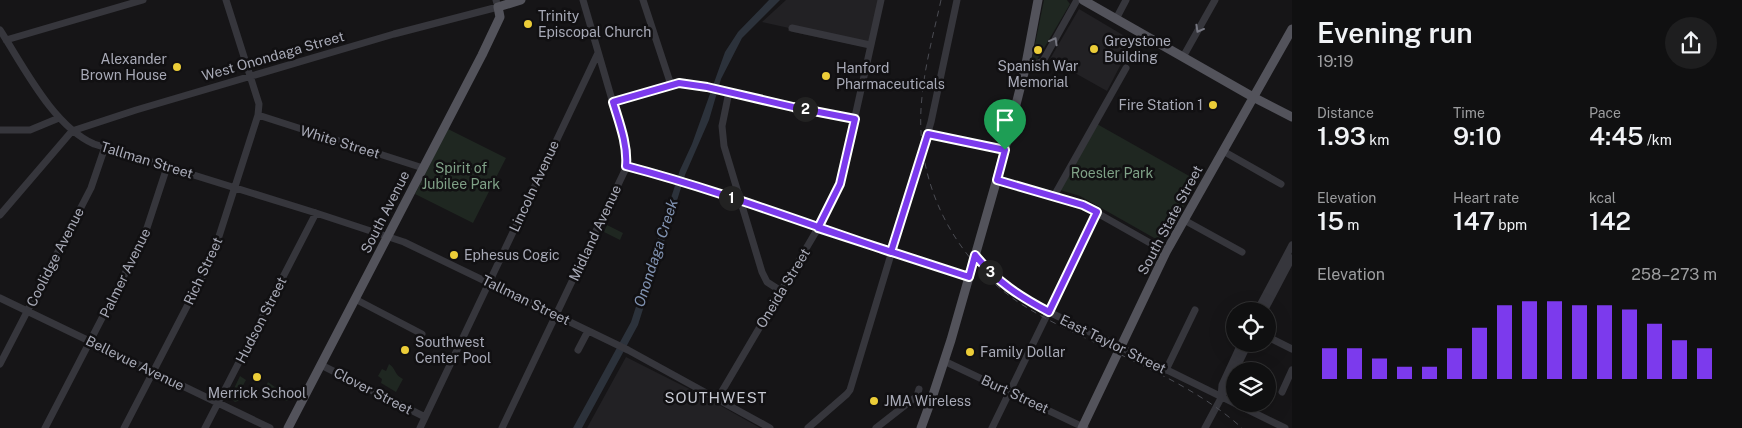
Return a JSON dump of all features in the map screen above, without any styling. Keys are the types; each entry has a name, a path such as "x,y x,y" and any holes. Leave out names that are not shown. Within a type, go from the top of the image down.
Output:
{"main road":[{"name":"West Onondaga Street","path":"497,3 522,0"},
{"path":"921,428 944,361 997,180 1025,69 1038,0"},
{"path":"1083,0 1253,97 1292,117"},
{"name":"South Avenue","path":"288,428 500,17 497,3"},
{"name":"South State Street","path":"1084,428 1166,252 1292,29"}],"street":[{"path":"6,40 140,0"},
{"name":"Rich Street","path":"124,428 212,258 258,116 259,104 226,0"},
{"name":"Midland Avenue","path":"502,428 626,166 627,159 624,141 584,0"},
{"path":"643,0 671,85"},
{"name":"Oneida Street","path":"718,398 818,228 840,184 881,0"},
{"path":"808,428 847,394 928,134 957,0"},
{"path":"1025,69 1043,61 1077,0"},
{"path":"1116,19 1126,0"},
{"path":"1183,57 1215,0"},
{"name":"West Onondaga Street","path":"72,131 118,115 497,3"},
{"path":"792,28 870,45"},
{"path":"0,30 59,118 72,131 0,215"},
{"name":"Lincoln Avenue","path":"420,428 598,53"},
{"path":"1054,196 1126,68"},
{"path":"613,102 679,83 707,87 855,119"},
{"path":"726,91 722,136 764,278 781,291"},
{"name":"White Street","path":"258,116 423,168"},
{"path":"0,130 40,128 59,118"},
{"name":"Tallman Street","path":"72,131 82,139 105,147 388,236 628,350 770,428"},
{"path":"928,134 1005,150"},
{"name":"Coolidge Avenue","path":"0,364 90,188 105,147"},
{"path":"1223,151 1281,184"},
{"name":"Palmer Avenue","path":"45,428 144,237 167,166"},
{"path":"626,166 686,182 818,228 969,277"},
{"path":"997,180 1083,205 1166,252"},
{"path":"992,428 1097,212"},
{"name":"Hudson Street","path":"205,428 316,213"},
{"path":"1184,220 1242,252"},
{"path":"1268,302 1292,245"},
{"name":"East Taylor Street","path":"975,255 1002,284 1018,295 1120,348 1285,428"},
{"path":"1262,302 1279,274 1292,258"},
{"name":"Bellevue Avenue","path":"0,298 270,428"},
{"path":"355,298 422,334"},
{"path":"1166,370 1195,310"},
{"path":"578,350 588,331"},
{"path":"1276,341 1292,348"},
{"path":"1221,397 1222,384 1237,352"},
{"name":"Burt Street","path":"944,361 1084,428"},
{"name":"Clover Street","path":"321,365 425,417"},
{"path":"1282,392 1292,370"},
{"path":"876,428 917,396 919,389"},
{"path":"1205,428 1226,390"}],"shaded area":[{"path":"786,0 880,0 870,48 788,31 789,28 762,22"},
{"name":"Greystone Building","path":"1079,9 1133,41 1107,91 1050,59"},
{"path":"626,357 707,398 760,428 587,428"}],"green space":[{"path":"1044,0 1067,0 1070,4 1035,61 1032,59"},
{"name":"Roesler Park","path":"1097,124 1198,181 1163,243 1080,196 1060,190"},
{"name":"Spirit of Jubilee Park","path":"448,129 506,158 473,223 415,194"},
{"path":"607,225 623,233 620,240 604,232"},
{"path":"389,364 398,376 403,379 396,392 381,383 382,379 378,376 382,369 386,371"},
{"path":"240,376 246,380 237,396 240,398 235,402 230,397"},
{"path":"268,382 290,395 287,401 263,392"}],"water":[{"name":"Onondaga Creek","path":"769,0 780,0 742,38 721,79 709,120 685,175 638,325 582,428 573,428 631,322 680,170 692,144 725,52 738,32"}],"railway":[{"path":"941,0 925,72 921,127 924,157 931,185 941,213 956,238 973,262 994,283 1018,302 1052,322 1178,384 1211,404 1242,428"}],"place":[{"name":"Trinity Episcopal Church","path":"528,24"},
{"name":"Greystone Building","path":"1094,49"},
{"name":"Spanish War Memorial","path":"1038,50"},
{"name":"Alexander Brown House","path":"177,67"},
{"name":"Hanford Pharmaceuticals","path":"826,76"},
{"name":"Fire Station 1","path":"1213,105"},
{"name":"Ephesus Cogic","path":"454,255"},
{"name":"Southwest Center Pool","path":"405,350"},
{"name":"Family Dollar","path":"970,352"},
{"name":"Merrick School","path":"257,377"},
{"name":"JMA Wireless","path":"874,401"}],"district":[{"name":"SOUTHWEST","path":"716,398"}],"route":[{"path":"1005,150 928,134 891,252 818,228 686,182 626,166 627,159 624,141 613,102 679,83 707,87 855,119 843,177 818,228 969,277 975,255 1002,284 1049,312 1097,212 1083,205 997,180 1005,150"}]}
